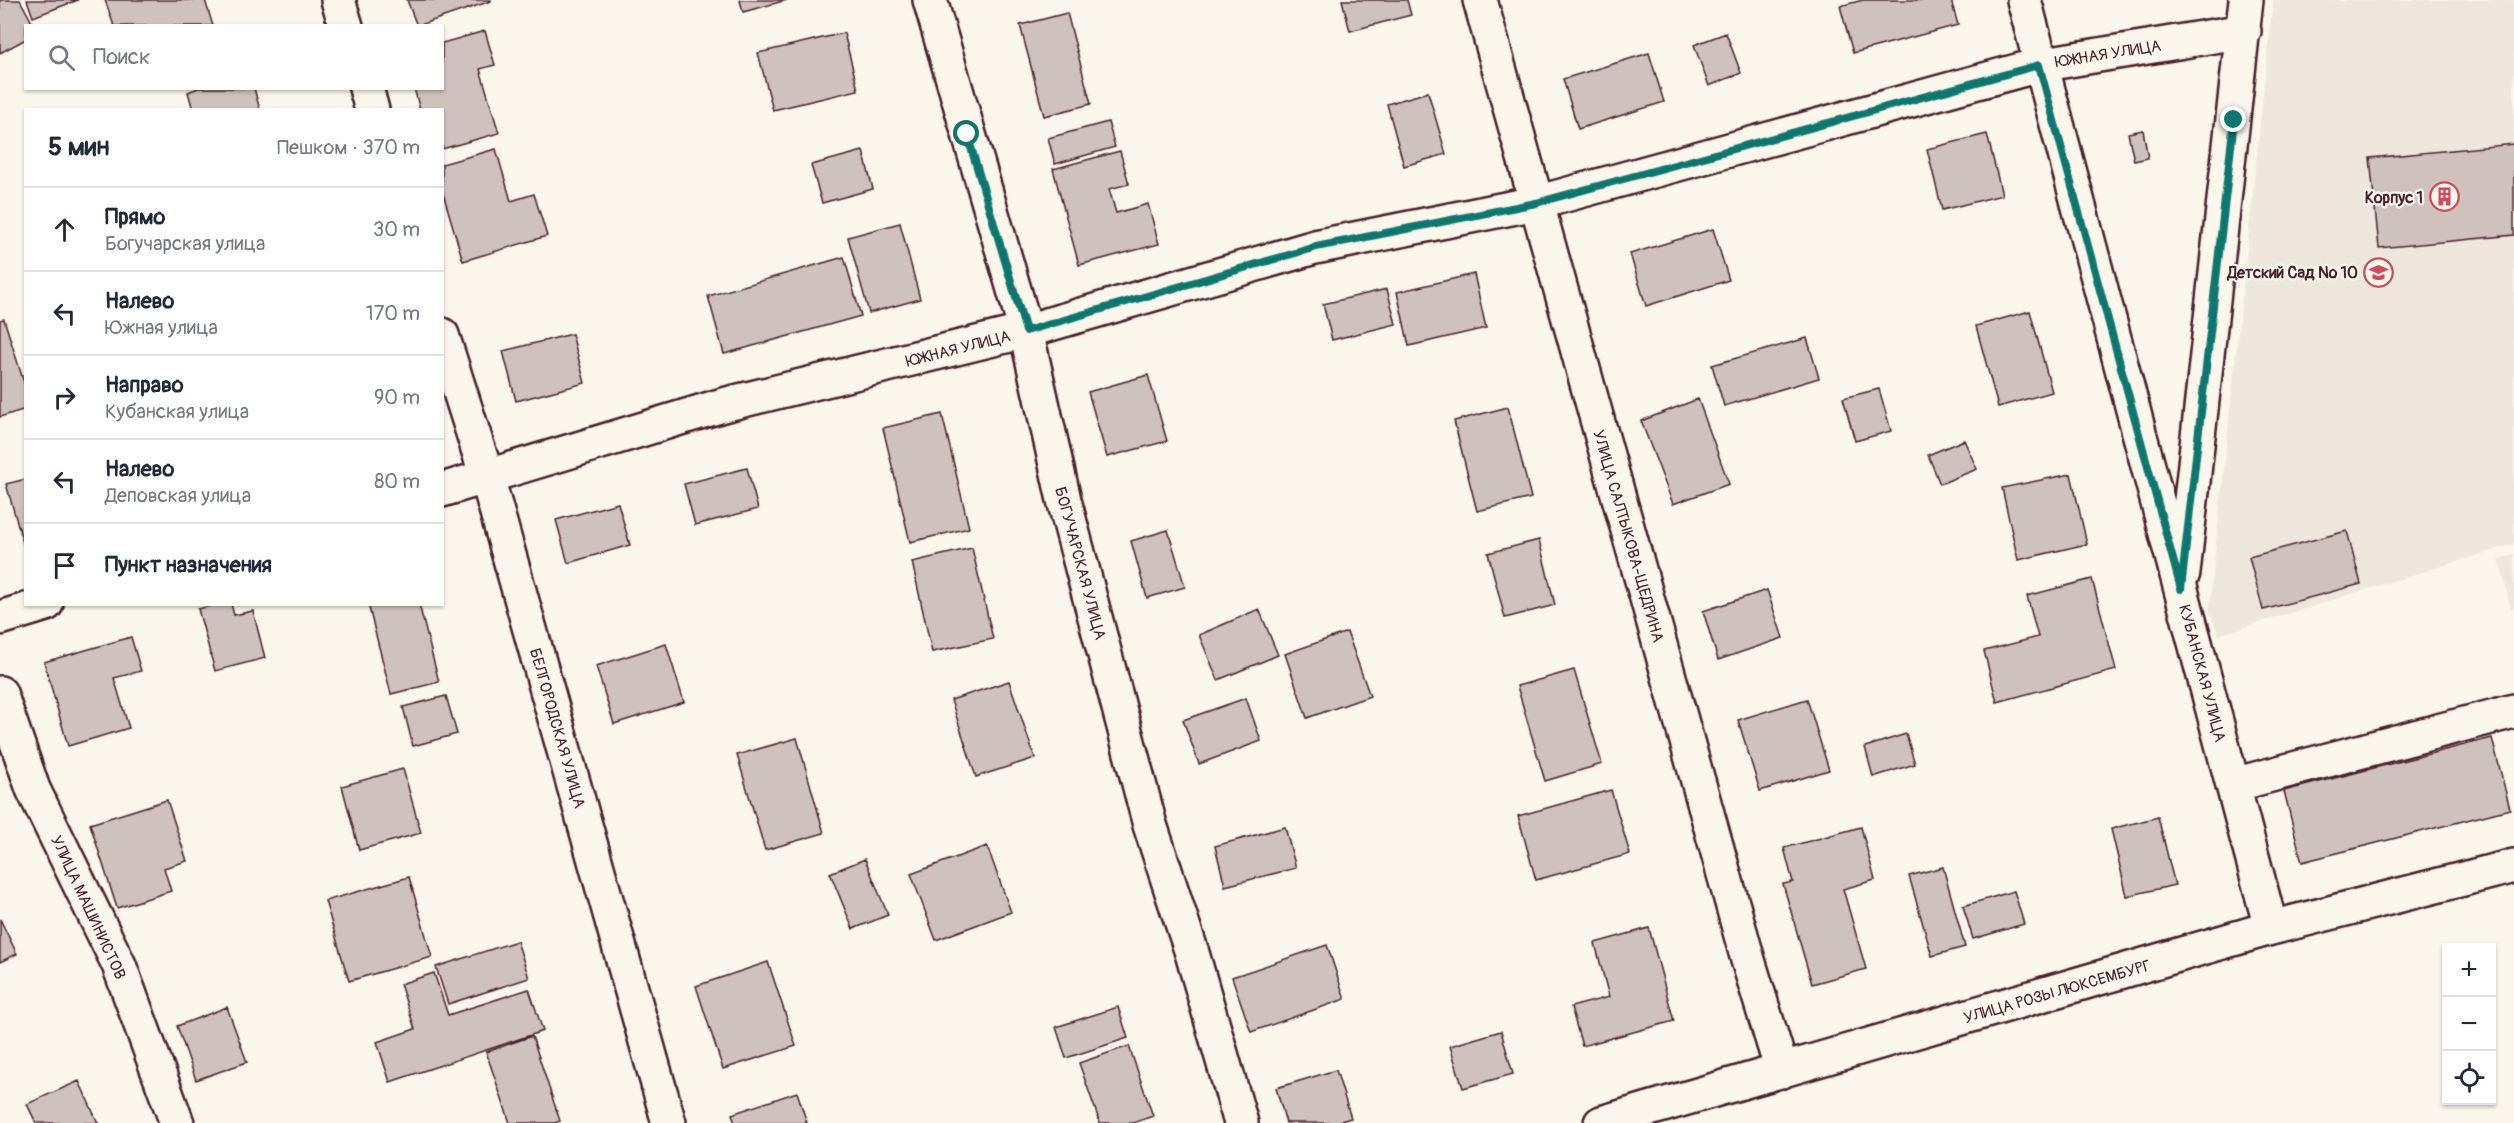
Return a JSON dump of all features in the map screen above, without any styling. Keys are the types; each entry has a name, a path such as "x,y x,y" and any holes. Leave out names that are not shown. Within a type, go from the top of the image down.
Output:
{"street":[{"path":"338,0 345,24"},
{"name":"БОГУЧАРСКАЯ УЛИЦА","path":"930,0 1026,331 1064,500 1150,825 1192,953 1241,1123"},
{"name":"УЛИЦА САЛТЫКОВА-ЩЕДРИНА","path":"1480,0 1748,960 1782,1071"},
{"name":"КУБАНСКАЯ УЛИЦА","path":"2024,0 2039,65 2271,928"},
{"path":"2181,589 2245,15"},
{"name":"ЮЖНАЯ УЛИЦА","path":"444,489 723,405 1026,331 1316,247 1536,203 2039,65 2245,15"},
{"path":"367,90 371,108"},
{"name":"БЕЛГОРОДСКАЯ УЛИЦА","path":"444,341 487,477 669,1123"},
{"path":"0,618 39,606"},
{"name":"УЛИЦА МАШИНИСТОВ","path":"0,693 33,789 119,965 177,1123"},
{"path":"2233,785 2514,711"},
{"name":"УЛИЦА РОЗЫ ЛЮКСЕМБУРГ","path":"1601,1123 2271,928 2514,866"}],"shaded area":[{"name":"Детский Сад № 10","path":"2273,0 2514,0 2514,544 2219,635 2209,611"},
{"path":"2514,554 2514,608 2511,609 2499,559"}],"building":[{"path":"0,0 20,0 33,24 24,24 24,40 0,53"},
{"path":"27,0 78,0 33,17"},
{"path":"105,0 205,0 212,24 113,24"},
{"path":"407,0 491,0 423,24 416,24"},
{"path":"740,0 787,0 743,12"},
{"path":"1342,0 1407,0 1411,15 1350,31"},
{"path":"1863,0 1951,0 1958,25 1853,53 1840,6"},
{"path":"1067,13 1091,104 1044,116 1020,25"},
{"path":"485,31 495,65 480,69 499,133 444,148 444,108 419,108 415,90 444,90 444,42"},
{"path":"844,33 858,90 773,110 758,53"},
{"path":"1726,33 1741,73 1709,86 1694,45"},
{"path":"1649,53 1664,102 1578,129 1563,79"},
{"path":"193,90 255,90 259,108 192,108 188,92"},
{"path":"1428,92 1446,154 1404,166 1387,104"},
{"path":"1108,122 1115,147 1055,164 1048,138"},
{"path":"2143,130 2148,158 2134,161 2128,133"},
{"path":"1987,134 2002,195 1942,210 1927,149"},
{"name":"Корпус 1","path":"2514,144 2514,235 2379,248 2370,158"},
{"path":"496,149 511,201 534,194 547,236 463,261 444,197 444,163"},
{"path":"863,151 873,189 822,203 811,165"},
{"path":"1120,151 1129,184 1109,189 1116,213 1148,204 1159,244 1079,265 1053,169"},
{"path":"900,223 920,299 869,313 848,237"},
{"path":"1713,229 1729,280 1646,306 1630,254"},
{"path":"844,257 861,316 724,354 708,296"},
{"path":"1474,274 1486,328 1409,346 1397,292"},
{"path":"1387,289 1396,324 1332,340 1323,304"},
{"path":"2030,311 2052,392 1998,407 1976,326"},
{"path":"4,319 24,383 24,410 0,417 0,320"},
{"path":"572,334 585,383 516,401 503,351"},
{"path":"1807,338 1819,378 1724,406 1712,365"},
{"path":"1148,375 1167,441 1107,457 1088,392"},
{"path":"1879,389 1891,431 1855,441 1843,398"},
{"path":"1698,399 1729,484 1673,504 1641,421"},
{"path":"1508,407 1531,498 1477,511 1454,421"},
{"path":"942,414 969,528 910,542 883,428"},
{"path":"1964,440 1977,469 1940,484 1928,455"},
{"path":"747,468 758,509 695,525 684,484"},
{"path":"2071,474 2087,544 2018,560 2002,488"},
{"path":"24,480 24,546 6,484"},
{"path":"618,503 630,545 568,563 556,520"},
{"path":"1168,530 1185,587 1147,598 1131,541"},
{"path":"2347,531 2361,584 2263,610 2249,557"},
{"path":"1539,540 1555,605 1505,618 1488,553"},
{"path":"972,548 993,639 932,652 912,562"},
{"path":"2092,579 2116,670 1997,702 1984,651 2038,637 2027,596"},
{"path":"1767,590 1783,638 1718,660 1703,611"},
{"path":"210,606 232,606 234,615 253,611 265,658 215,671 198,609"},
{"path":"369,606 420,606 439,682 391,694"},
{"path":"1259,609 1278,655 1218,680 1199,635"},
{"path":"1347,632 1370,696 1307,718 1285,654"},
{"path":"131,637 141,671 114,678 129,728 68,746 44,662"},
{"path":"666,644 684,702 614,724 596,666"},
{"path":"1574,670 1602,764 1545,781 1517,686"},
{"path":"1009,681 1035,758 976,777 951,700"},
{"path":"446,696 457,734 413,746 403,707"},
{"path":"1246,698 1261,741 1199,764 1183,720"},
{"path":"1807,699 1829,770 1760,791 1738,720"},
{"path":"1906,734 1915,764 1873,777 1865,747"},
{"path":"797,738 824,833 765,850 737,755"},
{"path":"2492,738 2510,809 2302,862 2284,791"},
{"path":"403,769 421,833 359,850 342,786"},
{"path":"1611,790 1630,854 1536,880 1518,816"},
{"path":"167,800 187,861 164,868 171,891 117,908 90,824"},
{"path":"2158,817 2175,885 2127,896 2111,829"},
{"path":"1285,827 1296,868 1225,886 1215,846"},
{"path":"1861,827 1875,880 1843,889 1866,969 1812,984 1783,884 1793,882 1784,848"},
{"path":"987,846 1011,912 936,940 911,874"},
{"path":"865,859 888,915 853,929 830,873"},
{"path":"1943,867 1965,947 1932,956 1909,876"},
{"path":"409,877 432,957 349,981 325,901"},
{"path":"2014,891 2024,924 1973,939 1963,906"},
{"path":"0,919 17,954 0,962"},
{"path":"1649,928 1674,1021 1582,1046 1571,1007 1609,997 1595,943"},
{"path":"517,941 529,978 448,1004 436,967"},
{"path":"1327,945 1345,999 1251,1032 1232,977"},
{"path":"768,962 796,1046 723,1069 696,986"},
{"path":"434,973 448,1015 529,989 543,1031 390,1082 377,1042 415,1029 400,984"},
{"path":"227,1007 247,1062 196,1080 177,1026"},
{"path":"1118,1007 1128,1038 1066,1058 1056,1027"},
{"path":"1501,1031 1513,1074 1463,1088 1450,1046"},
{"path":"532,1036 560,1121 555,1123 510,1123 486,1052"},
{"path":"1129,1046 1153,1116 1133,1123 1100,1123 1079,1063"},
{"path":"1336,1070 1351,1118 1334,1123 1286,1123 1276,1088"},
{"path":"79,1081 98,1123 36,1123 27,1104"},
{"path":"797,1092 807,1123 735,1123 732,1114"}],"place":[{"name":"Корпус 1","path":"2444,197"},
{"name":"Детский Сад № 10","path":"2379,272"}],"route":[{"path":"967,134 1026,331 1316,247 1536,203 2039,65 2181,589 2234,120"}]}
